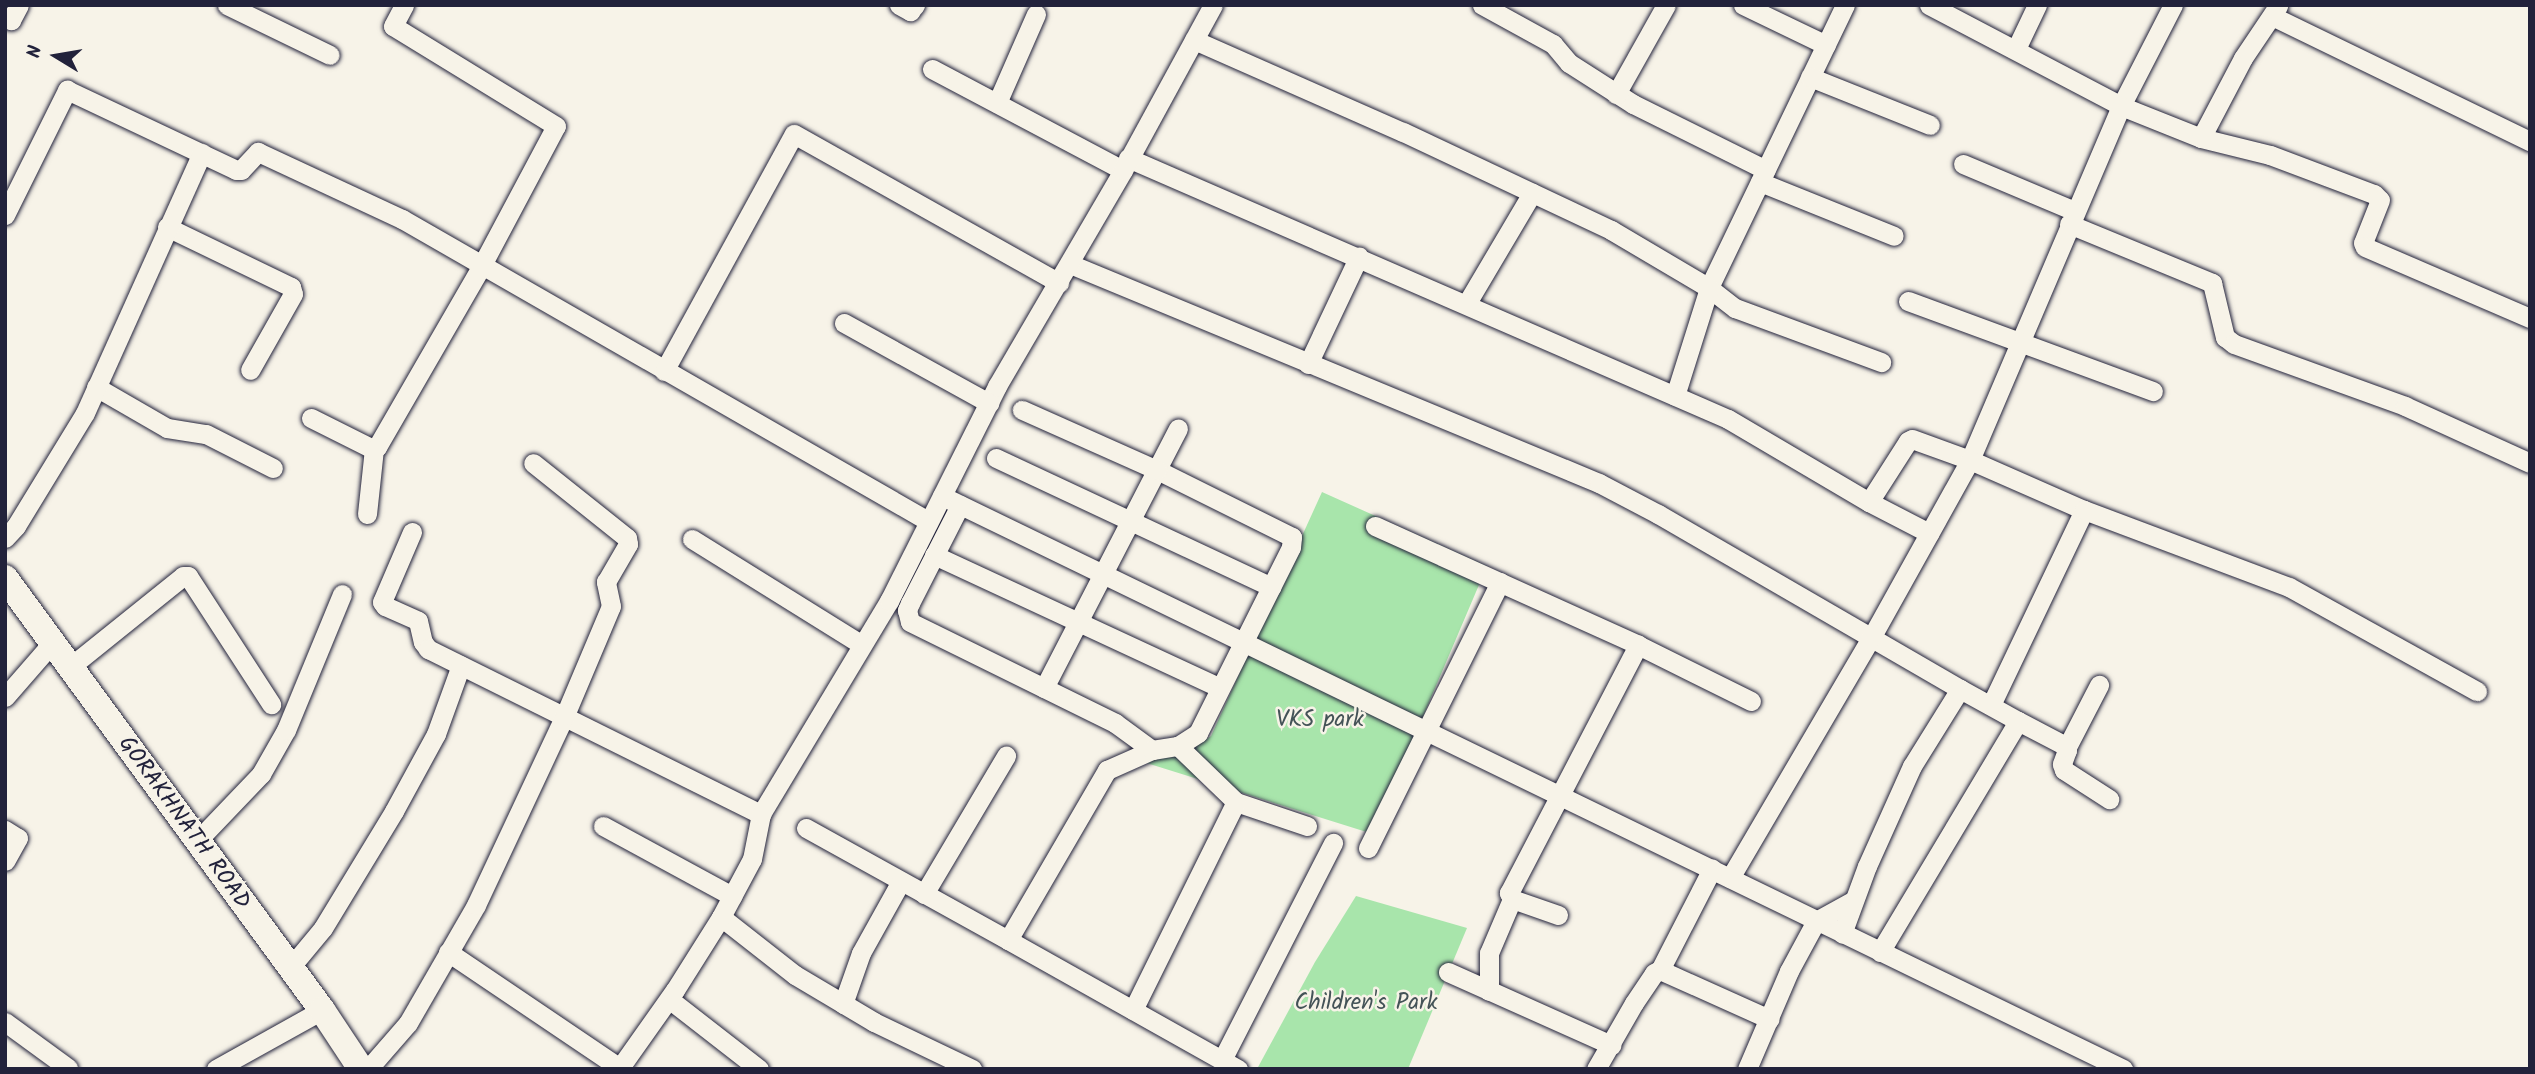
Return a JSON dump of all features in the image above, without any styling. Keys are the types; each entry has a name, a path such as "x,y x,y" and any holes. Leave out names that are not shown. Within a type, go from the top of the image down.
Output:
{"main road":[{"name":"GORAKHNATH ROAD","path":"5,578 322,1010 361,1069"}],"street":[{"path":"5,17 13,19 19,5"},
{"path":"227,5 330,55"},
{"path":"367,514 374,449 482,265 556,126 553,121 393,26 404,5"},
{"path":"899,5 910,11 915,5"},
{"path":"449,953 619,1068 669,999 721,917 752,859 761,814 889,601 989,403 1070,264 1213,5"},
{"path":"1482,5 1553,44 1569,63 1616,94 1763,176 1894,236"},
{"path":"1616,94 1666,5"},
{"path":"1743,5 1826,44"},
{"path":"1675,396 1709,288 1844,5"},
{"path":"1929,5 2121,106 2202,138 2270,155 2374,194 2379,200 2363,243 2365,247 2530,318"},
{"path":"2015,49 2037,5"},
{"path":"1730,878 1871,638 1970,460 2121,106 2173,5"},
{"path":"2202,138 2243,58 2275,11 2530,141"},
{"path":"997,103 1035,15"},
{"path":"1194,40 1611,230 1709,288 1735,308 1881,362"},
{"path":"932,69 1126,164 1468,303 1728,419 1869,502 1929,533"},
{"path":"1810,77 1930,125"},
{"path":"5,215 67,90 241,170 258,152 402,219 928,521"},
{"path":"664,371 794,134 1059,283"},
{"path":"5,538 16,526 85,413 202,153"},
{"path":"1963,164 2212,283 2225,337 2234,344 2405,406 2530,463"},
{"path":"1468,303 1532,193"},
{"path":"167,227 291,288 293,294 250,370"},
{"path":"1308,364 1359,257"},
{"path":"1070,264 1599,483 1658,513 1960,689 2067,747"},
{"path":"1908,301 2154,391"},
{"path":"844,323 989,403"},
{"path":"96,387 167,428 206,434 273,468"},
{"path":"1008,940 1107,770 1152,750 1178,746 1198,733 1291,547 1292,537 1157,470 1022,410"},
{"path":"311,418 374,449"},
{"path":"1044,688 1178,428"},
{"path":"1869,502 1908,441 1912,439 1970,460 2084,510 2289,587 2477,691"},
{"path":"996,458 1271,587"},
{"path":"368,1069 408,1023 476,905 565,715 611,606 607,579 628,541 533,463"},
{"path":"942,496 1559,794 2114,1067"},
{"path":"960,505 907,610 910,622 1115,723 1152,750"},
{"path":"1991,705 2084,510"},
{"path":"1375,526 1638,645 1751,701"},
{"path":"412,532 383,604 418,621 424,645 761,814"},
{"path":"692,538 862,645"},
{"path":"934,555 1220,688"},
{"path":"70,667 183,576 188,576 271,704"},
{"path":"1368,848 1500,582"},
{"path":"197,842 261,774 274,752 286,730 342,594"},
{"path":"5,697 52,643"},
{"path":"1558,915 1512,899 1509,893 1638,645"},
{"path":"289,968 323,928 394,811 436,734 461,665"},
{"path":"2099,685 2067,747 2062,764 2064,771 2109,799"},
{"path":"1842,934 1912,766 1960,689"},
{"path":"1880,952 2018,721"},
{"path":"1178,746 1236,802 1307,826"},
{"path":"924,894 1006,756"},
{"path":"1133,1010 1236,802"},
{"path":"603,826 732,896"},
{"path":"806,828 1230,1064 1333,843"},
{"path":"5,830 18,838 5,861"},
{"path":"1596,1069 1634,1003 1654,973 1660,970 1712,869"},
{"path":"843,1004 861,953 901,881"},
{"path":"1489,991 1489,953 1512,899"},
{"path":"1747,1069 1816,921 1854,900"},
{"path":"721,917 794,975 843,1004 972,1069"},
{"path":"1660,970 1769,1019"},
{"path":"1448,972 1611,1045"},
{"path":"669,999 759,1069"},
{"path":"216,1069 322,1010"},
{"path":"5,1022 68,1068"}],"green space":[{"name":"VKS park","path":"1322,492 1487,566 1373,834 1137,760 1187,752 1211,736"},
{"name":"Children's Park","path":"1356,896 1467,928 1408,1069 1257,1069 1315,962"}]}
